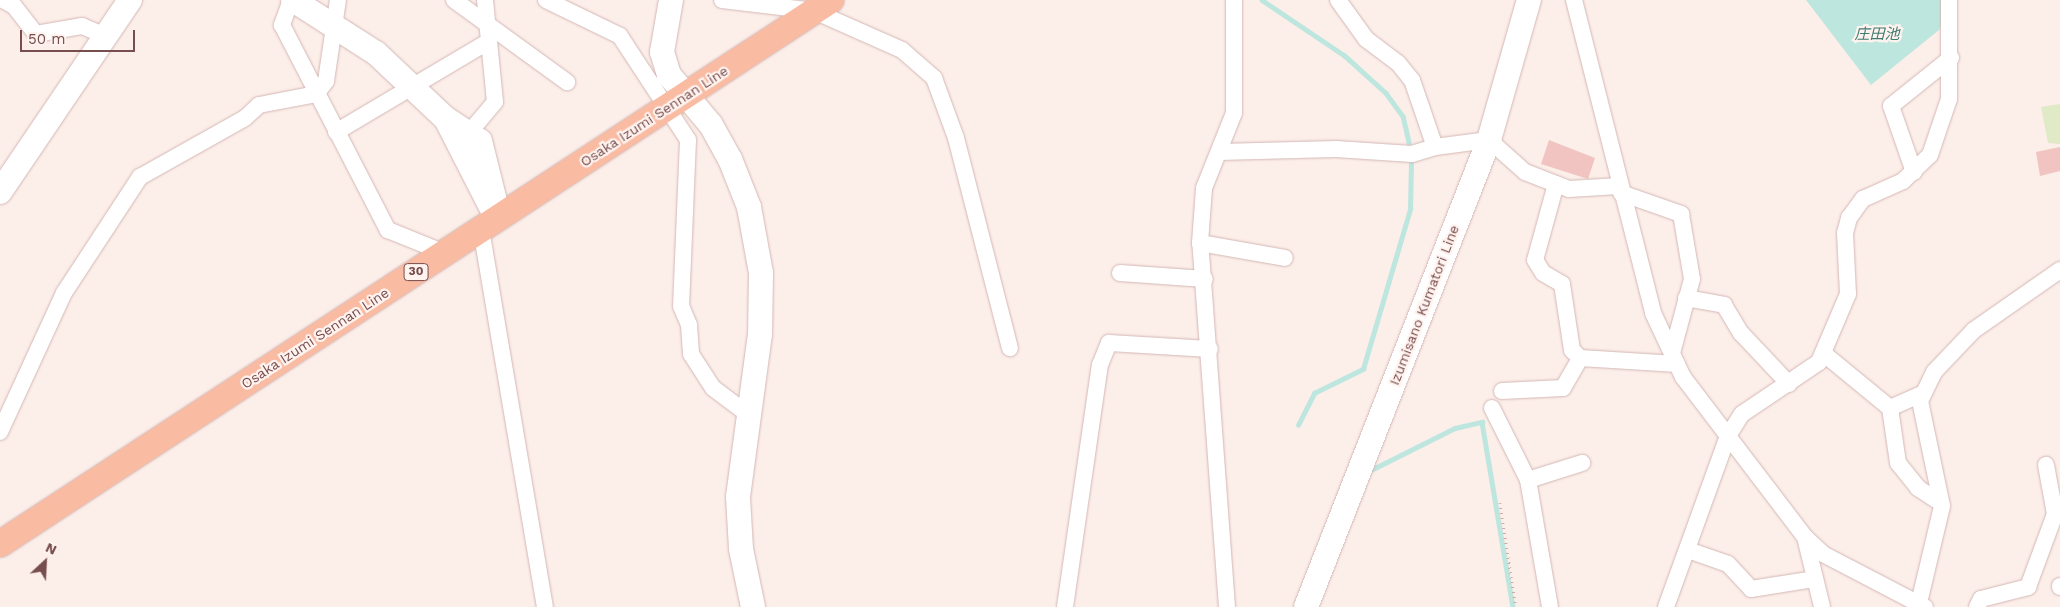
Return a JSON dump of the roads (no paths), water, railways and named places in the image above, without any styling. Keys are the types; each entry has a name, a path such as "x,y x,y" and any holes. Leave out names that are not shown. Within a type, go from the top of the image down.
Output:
{"main road":[{"name":"Osaka Izumi Sennan Line","path":"0,544 823,5"}],"street":[{"path":"0,192 130,0"},
{"path":"444,253 388,230 282,25 292,0 376,53 445,118 480,141 545,607"},
{"path":"0,432 64,293 140,177 245,118 259,105 316,94 326,81 336,28 338,0"},
{"path":"454,0 567,82"},
{"path":"468,134 495,102 484,0"},
{"path":"546,0 620,36 676,102 711,125 749,207 761,273 760,334 738,497 741,548 753,607"},
{"path":"671,0 662,52 688,140 690,154 681,306 689,325 691,354 713,388 749,415"},
{"path":"722,0 823,5 902,50 934,78 956,138 1010,348"},
{"path":"1227,607 1205,279 1200,243 1204,188 1234,113 1234,0"},
{"path":"1338,0 1366,39 1398,63 1412,80 1435,147"},
{"name":"Izumisano Kumatori Line","path":"1306,607 1489,140 1529,0"},
{"path":"1574,0 1620,189 1653,313 1674,359 1728,436 1805,537 1823,554 1921,606 1941,503 1920,401 1934,372 1974,330 2060,270"},
{"path":"1666,607 1728,436 1742,414 1789,384 1818,362 1823,353 1848,294 1845,233 1849,218 1863,199 1914,172 1930,155 1939,136 1948,99 1951,58 1949,0"},
{"path":"10,2 36,34 82,26 106,36"},
{"path":"336,132 489,41"},
{"path":"1914,172 1891,106 1951,58"},
{"path":"445,118 462,148 490,223"},
{"path":"1219,152 1336,149 1412,154 1435,147 1489,140 1525,172 1568,189 1620,189 1681,214 1692,279 1686,298 1674,359"},
{"path":"1556,184 1535,260 1543,273 1562,284 1572,350 1580,358 1674,359"},
{"path":"1200,243 1285,258"},
{"path":"1120,273 1205,279"},
{"path":"1686,298 1724,305 1741,333 1789,384"},
{"path":"1065,607 1100,365 1109,343 1210,349"},
{"path":"1823,353 1890,408 1898,463 1918,488 1941,503"},
{"path":"1502,391 1563,388 1580,358"},
{"path":"1890,408 1924,393"},
{"path":"1492,408 1528,480 1550,607"},
{"path":"1528,480 1582,463"},
{"path":"1978,607 1981,599 2028,587 2055,514 2056,502 2046,465"},
{"path":"1805,537 1822,607"},
{"path":"1688,550 1728,564 1751,589 1816,579"}],"water":[{"name":"庄田池","path":"1806,0 1944,0 1946,14 1939,30 1871,85"}],"waterway":[{"path":"1262,0 1344,55 1386,93 1403,116 1409,142"},
{"path":"1298,425 1314,393 1363,369 1410,209 1411,163"},
{"path":"1369,471 1455,428 1482,422 1513,607"}]}
